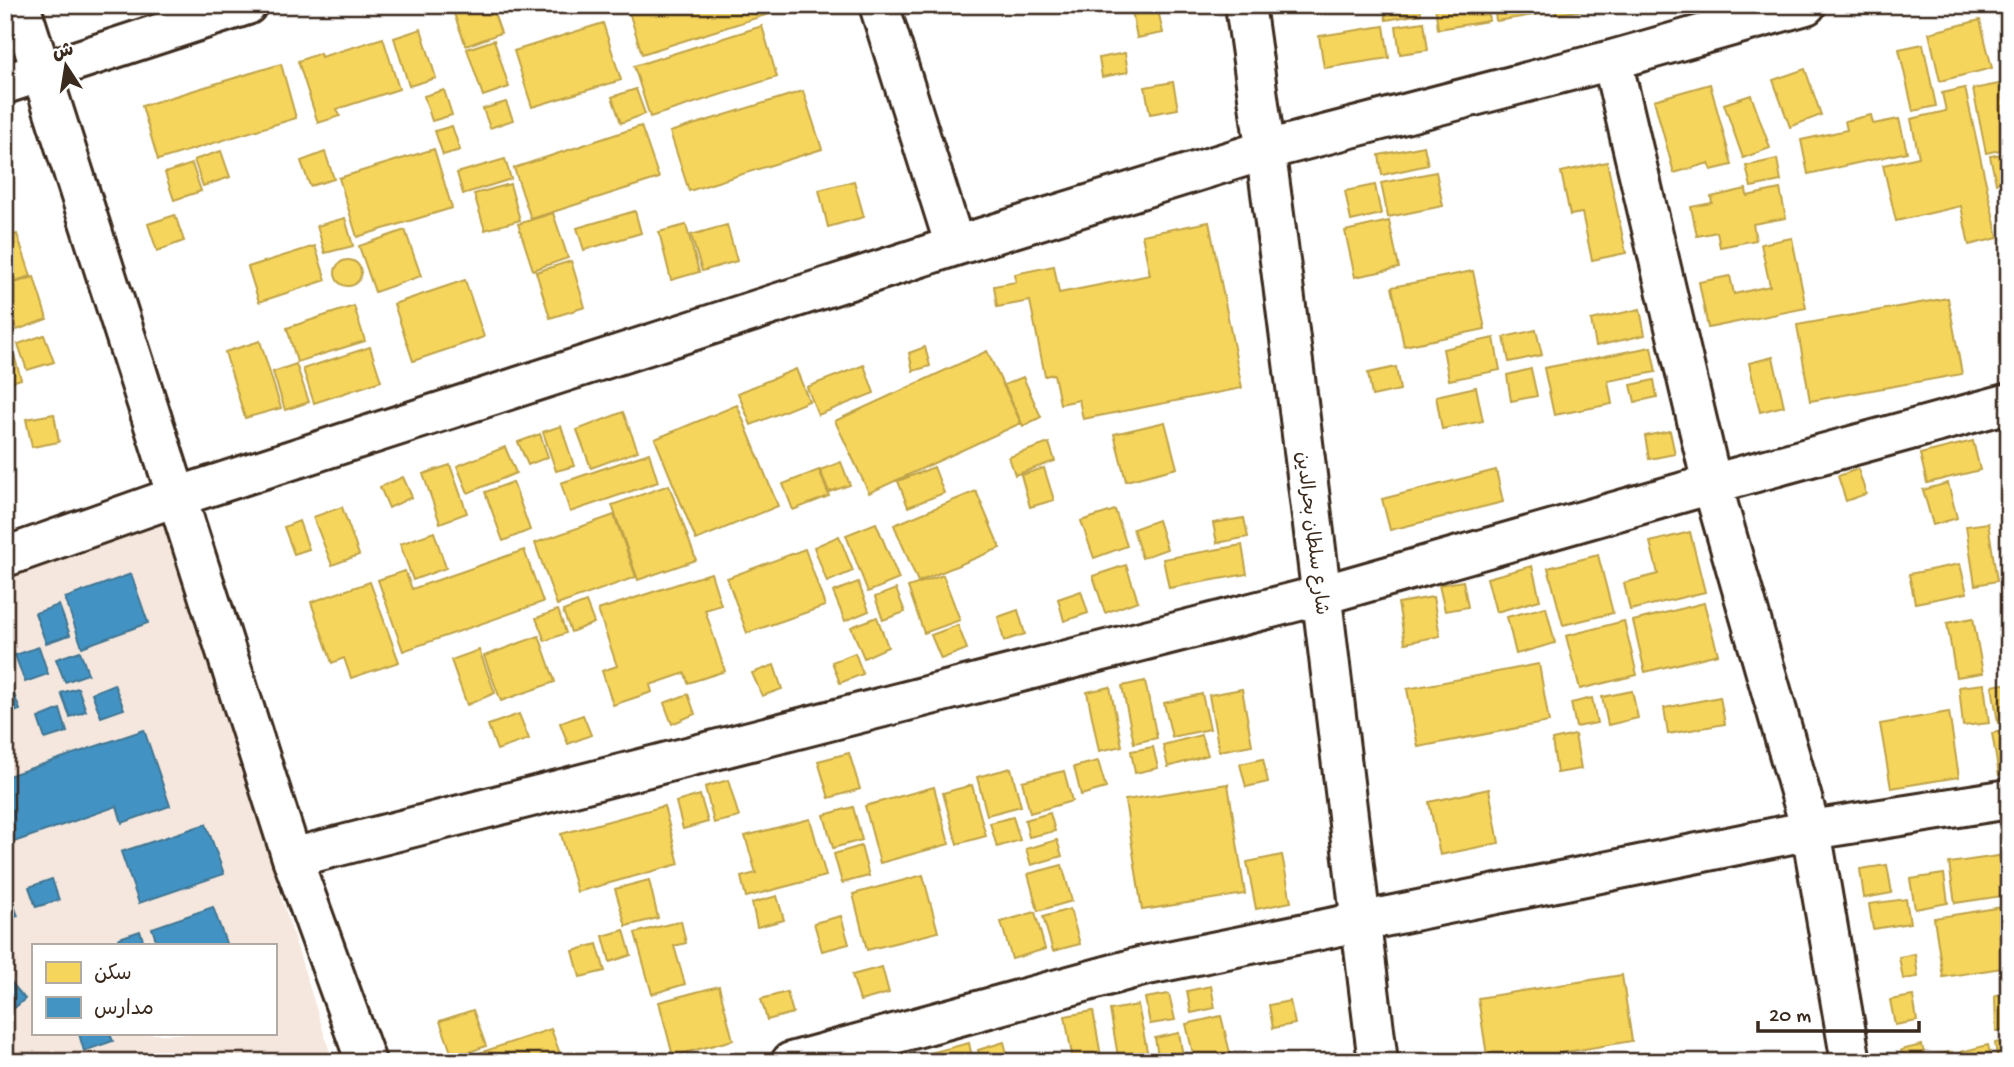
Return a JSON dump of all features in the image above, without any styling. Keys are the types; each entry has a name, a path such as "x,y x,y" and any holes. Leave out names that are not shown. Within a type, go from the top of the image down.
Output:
{"street":[{"path":"20,5 292,858 366,1062"},
{"path":"5,84 247,5"},
{"path":"879,5 955,246"},
{"name":"شارع سلطان بحرالدين","path":"1245,5 1322,595 1378,1062"},
{"path":"5,557 176,498 955,246 1266,150 1612,60 1806,5"},
{"path":"1612,60 1712,484 1811,830 1851,1062"},
{"path":"292,858 1322,595 1712,484 2009,404"},
{"path":"791,1062 1143,965 1811,830 2009,799"}],"shaded area":[{"path":"158,503 333,1062 5,1062 5,564"}],"building: سكن":[{"path":"467,5 491,5 501,33 466,46 453,11"},
{"path":"627,5 770,5 772,13 642,54"},
{"path":"1131,5 1157,5 1163,33 1137,38"},
{"path":"1383,5 1420,5 1421,14 1386,20"},
{"path":"1435,5 1487,5 1489,21 1438,29"},
{"path":"1494,5 1546,5 1547,13 1496,21"},
{"path":"1555,5 1585,5 1586,10 1556,14"},
{"path":"1980,20 1992,68 1940,81 1929,33"},
{"path":"1424,22 1428,50 1400,54 1396,26"},
{"path":"603,23 621,80 532,107 514,51"},
{"path":"762,26 777,77 650,117 634,66"},
{"path":"1384,26 1389,58 1324,68 1319,36"},
{"path":"421,29 436,78 409,86 394,38"},
{"path":"383,38 399,89 337,109 340,116 318,123 298,61 320,53 321,57"},
{"path":"494,40 509,87 483,96 467,49"},
{"path":"1923,44 1936,106 1913,111 1899,49"},
{"path":"1125,53 1128,72 1102,77 1099,58"},
{"path":"281,64 296,118 158,160 142,106"},
{"path":"1805,69 1821,115 1790,127 1773,80"},
{"path":"1173,82 1178,109 1150,114 1145,87"},
{"path":"2009,82 2009,148 1986,153 1973,89"},
{"path":"1710,84 1732,165 1711,170 1709,163 1674,173 1654,100"},
{"path":"1965,88 1998,238 1969,245 1961,206 1896,221 1883,165 1919,157 1911,119 1946,111 1942,93"},
{"path":"636,89 645,114 621,123 612,97"},
{"path":"444,90 452,115 432,121 424,96"},
{"path":"803,91 822,149 689,191 670,132"},
{"path":"1751,95 1770,148 1743,158 1724,104"},
{"path":"506,102 513,120 490,128 483,109"},
{"path":"1871,115 1873,124 1899,119 1907,152 1808,174 1801,140 1847,130 1845,121"},
{"path":"452,126 460,150 443,155 435,131"},
{"path":"641,126 659,178 531,219 514,168"},
{"path":"1424,146 1428,165 1382,175 1379,155"},
{"path":"434,149 452,208 357,237 339,178"},
{"path":"221,151 230,177 203,186 194,160"},
{"path":"325,152 334,179 310,186 301,161"},
{"path":"2009,153 2009,180 1996,183 1990,156"},
{"path":"505,159 511,179 463,194 457,173"},
{"path":"1777,159 1781,181 1751,187 1746,166"},
{"path":"1607,162 1626,253 1592,260 1582,213 1570,215 1561,172"},
{"path":"192,164 201,191 174,200 165,173"},
{"path":"1436,172 1443,206 1388,217 1381,183"},
{"path":"854,181 864,217 828,227 819,190"},
{"path":"510,184 520,220 485,230 474,194"},
{"path":"1375,185 1381,214 1351,221 1345,191"},
{"path":"1746,189 1747,196 1780,189 1786,218 1753,224 1756,240 1720,247 1717,232 1697,236 1691,207 1712,203 1711,197"},
{"path":"635,211 641,233 584,250 577,228"},
{"path":"553,213 568,258 533,270 518,224"},
{"path":"175,215 184,241 157,251 148,224"},
{"path":"345,218 353,246 325,253 317,226"},
{"path":"1389,221 1399,268 1355,277 1345,231"},
{"path":"1209,222 1242,388 1083,419 1079,400 1060,404 1054,374 1045,376 1030,301 997,307 994,286 1016,282 1015,274 1054,266 1059,293 1150,275 1142,235"},
{"path":"686,225 699,272 671,280 659,232"},
{"path":"727,225 737,261 702,271 691,235"},
{"path":"405,230 421,276 375,292 359,246"},
{"path":"17,234 31,276 5,284 5,238"},
{"path":"1792,238 1806,308 1708,328 1699,282 1730,276 1734,294 1770,286 1761,244"},
{"path":"315,246 326,280 259,302 248,267"},
{"path":"348,260 357,264 361,273 357,282 348,286 339,282 335,273 339,264"},
{"path":"571,261 585,307 550,318 536,272"},
{"path":"1473,271 1485,329 1404,346 1392,287"},
{"path":"34,277 47,319 17,330 5,296 5,286"},
{"path":"465,280 484,337 413,361 394,304"},
{"path":"1948,298 1962,374 1810,401 1797,325"},
{"path":"354,306 365,341 297,362 287,328"},
{"path":"1640,309 1645,335 1596,346 1591,320"},
{"path":"1536,330 1542,355 1509,362 1504,337"},
{"path":"44,335 54,362 27,370 18,344"},
{"path":"1494,338 1500,370 1449,380 1443,349"},
{"path":"260,341 281,408 245,418 225,352"},
{"path":"370,347 381,381 314,403 303,369"},
{"path":"925,347 930,366 913,371 909,353"},
{"path":"1651,347 1656,372 1608,381 1612,404 1554,415 1544,368"},
{"path":"987,351 1021,423 869,493 835,421"},
{"path":"13,352 21,379 5,384 5,355"},
{"path":"1773,357 1784,406 1760,412 1749,363"},
{"path":"296,364 309,402 285,410 273,372"},
{"path":"864,365 874,393 818,415 807,387"},
{"path":"1396,367 1400,390 1372,396 1368,373"},
{"path":"796,369 809,401 751,425 738,393"},
{"path":"1531,369 1537,396 1511,401 1507,375"},
{"path":"1023,377 1041,417 1023,426 1004,385"},
{"path":"1654,380 1657,397 1635,402 1631,385"},
{"path":"1476,387 1483,421 1442,429 1436,396"},
{"path":"737,405 778,506 696,540 655,439"},
{"path":"623,412 638,451 591,468 577,430"},
{"path":"54,414 59,442 32,447 26,419"},
{"path":"1165,422 1177,468 1126,481 1114,434"},
{"path":"561,426 574,466 556,471 543,432"},
{"path":"1670,431 1675,454 1649,459 1645,436"},
{"path":"540,434 548,457 528,465 518,442"},
{"path":"1973,441 1980,470 1927,483 1920,454"},
{"path":"1049,443 1055,461 1015,475 1009,457"},
{"path":"505,447 516,473 468,493 457,466"},
{"path":"649,453 658,482 570,512 561,483"},
{"path":"841,462 850,485 829,492 820,470"},
{"path":"450,465 467,513 440,523 423,474"},
{"path":"934,467 944,493 908,507 898,481"},
{"path":"1044,468 1054,500 1030,507 1021,475"},
{"path":"1858,469 1866,494 1846,501 1838,476"},
{"path":"819,470 829,496 793,510 783,484"},
{"path":"1496,470 1503,502 1390,530 1382,499"},
{"path":"403,477 412,497 389,508 380,487"},
{"path":"513,482 530,530 503,541 485,492"},
{"path":"1948,483 1957,518 1933,525 1923,490"},
{"path":"669,485 696,560 638,580 612,505"},
{"path":"976,491 1000,548 918,582 894,525"},
{"path":"342,507 359,555 332,565 313,517"},
{"path":"1115,510 1127,546 1094,558 1081,521"},
{"path":"614,515 636,577 557,605 535,543"},
{"path":"1244,518 1248,537 1217,543 1213,523"},
{"path":"1158,520 1167,549 1142,558 1133,529"},
{"path":"299,521 309,549 294,554 284,527"},
{"path":"876,523 899,579 868,592 846,535"},
{"path":"1988,523 1997,581 1975,585 1966,526"},
{"path":"2009,523 2009,585 2007,586 2000,524"},
{"path":"434,532 446,568 413,580 400,544"},
{"path":"1690,532 1705,592 1630,610 1624,583 1658,574 1650,542"},
{"path":"839,536 853,571 827,582 814,547"},
{"path":"1242,545 1247,574 1169,588 1163,559"},
{"path":"805,549 825,606 747,633 727,578"},
{"path":"524,550 543,602 403,651 378,580 405,571 412,589"},
{"path":"1598,555 1613,613 1563,625 1548,568"},
{"path":"1960,564 1967,593 1915,603 1909,574"},
{"path":"1126,565 1138,601 1105,613 1093,576"},
{"path":"1532,566 1540,600 1496,612 1487,578"},
{"path":"711,573 721,605 705,610 725,671 688,683 685,673 650,685 652,692 613,705 602,671 617,666 598,610"},
{"path":"943,575 960,620 924,633 908,587"},
{"path":"1463,581 1468,607 1445,611 1439,585"},
{"path":"370,582 399,662 351,678 344,658 332,663 311,602"},
{"path":"858,582 869,611 845,621 833,592"},
{"path":"896,589 905,612 883,620 875,597"},
{"path":"1081,591 1088,613 1064,621 1058,599"},
{"path":"1433,597 1440,636 1405,643 1398,603"},
{"path":"586,602 594,623 571,632 563,611"},
{"path":"1704,603 1718,654 1645,672 1633,621"},
{"path":"1546,607 1555,643 1516,654 1507,617"},
{"path":"558,610 566,633 545,641 536,618"},
{"path":"1018,610 1025,634 1004,641 998,617"},
{"path":"877,617 888,647 864,658 851,627"},
{"path":"1973,618 1983,673 1956,677 1947,623"},
{"path":"1624,621 1637,675 1580,689 1566,636"},
{"path":"958,625 967,649 941,659 931,635"},
{"path":"539,636 555,682 501,701 484,656"},
{"path":"479,650 495,693 467,705 451,660"},
{"path":"855,653 863,674 840,683 832,662"},
{"path":"1539,664 1549,722 1418,747 1407,689"},
{"path":"774,665 782,689 762,696 752,673"},
{"path":"1145,681 1157,738 1134,743 1122,686"},
{"path":"2009,683 2009,721 1998,723 1992,686"},
{"path":"1984,684 1989,723 1963,726 1959,687"},
{"path":"1110,687 1122,746 1099,751 1087,692"},
{"path":"1242,689 1252,745 1219,751 1209,695"},
{"path":"1632,691 1638,718 1608,725 1602,697"},
{"path":"688,694 695,714 672,724 664,703"},
{"path":"1202,694 1210,729 1172,737 1164,703"},
{"path":"1720,697 1725,724 1668,734 1664,708"},
{"path":"1592,698 1597,723 1576,727 1571,703"},
{"path":"1949,712 1959,777 1891,788 1880,724"},
{"path":"519,714 529,739 497,750 488,725"},
{"path":"583,715 591,735 568,744 560,723"},
{"path":"2009,730 2009,774 1999,775 1992,733"},
{"path":"1201,735 1208,755 1168,767 1163,745"},
{"path":"1575,735 1581,769 1557,773 1552,740"},
{"path":"1153,747 1158,768 1135,773 1131,751"},
{"path":"849,753 860,789 829,798 818,761"},
{"path":"1263,759 1268,782 1246,787 1240,764"},
{"path":"1098,761 1106,788 1081,795 1074,767"},
{"path":"1011,768 1021,806 987,815 977,777"},
{"path":"1064,771 1072,801 1030,813 1022,781"},
{"path":"728,780 739,817 714,823 705,787"},
{"path":"1228,784 1245,894 1142,910 1125,800"},
{"path":"972,785 986,836 957,844 943,793"},
{"path":"934,787 949,844 880,863 865,806"},
{"path":"1489,789 1499,843 1440,855 1429,802"},
{"path":"700,795 708,822 683,829 676,802"},
{"path":"664,806 679,864 577,892 561,834"},
{"path":"853,807 862,840 833,848 824,815"},
{"path":"1050,813 1055,831 1029,837 1025,820"},
{"path":"1013,817 1020,840 997,847 990,823"},
{"path":"810,819 826,876 746,897 741,877 756,873 745,836"},
{"path":"1057,840 1062,856 1031,865 1026,849"},
{"path":"861,846 869,876 842,883 834,854"},
{"path":"1282,855 1291,902 1256,909 1247,862"},
{"path":"2005,855 2009,895 1955,903 1949,863"},
{"path":"1062,865 1072,901 1038,911 1028,874"},
{"path":"1887,865 1892,893 1864,898 1860,869"},
{"path":"1944,874 1948,903 1915,909 1910,879"},
{"path":"923,875 938,932 867,950 853,894"},
{"path":"649,880 658,918 626,926 615,889"},
{"path":"777,896 784,920 757,927 752,903"},
{"path":"1906,899 1910,923 1873,929 1869,904"},
{"path":"2009,906 2009,967 1943,977 1934,918"},
{"path":"1070,909 1080,944 1053,951 1043,917"},
{"path":"1035,912 1045,949 1012,959 1001,922"},
{"path":"841,916 849,944 822,951 814,923"},
{"path":"681,921 686,943 674,946 685,984 652,994 635,933"},
{"path":"624,930 631,955 610,962 603,936"},
{"path":"597,944 605,971 580,977 573,951"},
{"path":"1915,954 1918,977 1903,979 1899,957"},
{"path":"882,967 889,993 860,1001 852,975"},
{"path":"1622,975 1632,1041 1507,1062 1488,1062 1478,998"},
{"path":"719,986 733,1040 673,1056 659,1002"},
{"path":"1211,986 1215,1008 1191,1013 1187,991"},
{"path":"787,992 793,1013 767,1020 761,999"},
{"path":"1169,994 1175,1020 1150,1024 1145,998"},
{"path":"1995,995 2009,995 2009,1030 1996,1031"},
{"path":"1913,996 1917,1021 1895,1025 1890,1000"},
{"path":"1290,1001 1295,1024 1273,1028 1269,1005"},
{"path":"1138,1005 1148,1056 1119,1062 1110,1010"},
{"path":"473,1010 486,1046 453,1058 440,1021"},
{"path":"1093,1011 1101,1056 1073,1061 1065,1016"},
{"path":"1221,1016 1230,1053 1195,1062 1186,1024"},
{"path":"551,1029 563,1062 458,1060"},
{"path":"1179,1033 1184,1062 1159,1062 1155,1038"},
{"path":"2009,1040 2009,1062 1998,1062 1995,1043"},
{"path":"1004,1042 1009,1062 981,1062 978,1050"},
{"path":"969,1043 973,1062 912,1062 911,1058"},
{"path":"1922,1045 1926,1062 1904,1062 1901,1050"},
{"path":"1988,1045 1992,1062 1963,1062 1961,1052"},
{"path":"1952,1052 1954,1062 1931,1062 1930,1056"}],"building: مدارس":[{"path":"131,574 148,623 82,647 65,598"},
{"path":"59,605 70,635 46,643 35,613"},
{"path":"39,647 48,674 25,682 15,655"},
{"path":"80,651 88,674 65,682 56,659"},
{"path":"114,684 124,709 101,717 92,693"},
{"path":"78,688 86,711 70,717 61,693"},
{"path":"12,689 20,710 5,715 5,691"},
{"path":"60,709 67,732 45,739 38,718"},
{"path":"144,730 170,806 122,823 117,806 5,845 5,777"},
{"path":"206,824 224,874 139,903 121,852"},
{"path":"52,879 59,900 36,907 29,887"},
{"path":"5,883 18,916 5,921"},
{"path":"213,907 226,944 157,944 152,928"},
{"path":"140,931 144,944 121,944 119,938"},
{"path":"5,975 25,999 5,1016"},
{"path":"80,1036 111,1036 113,1041 84,1051"}]}
